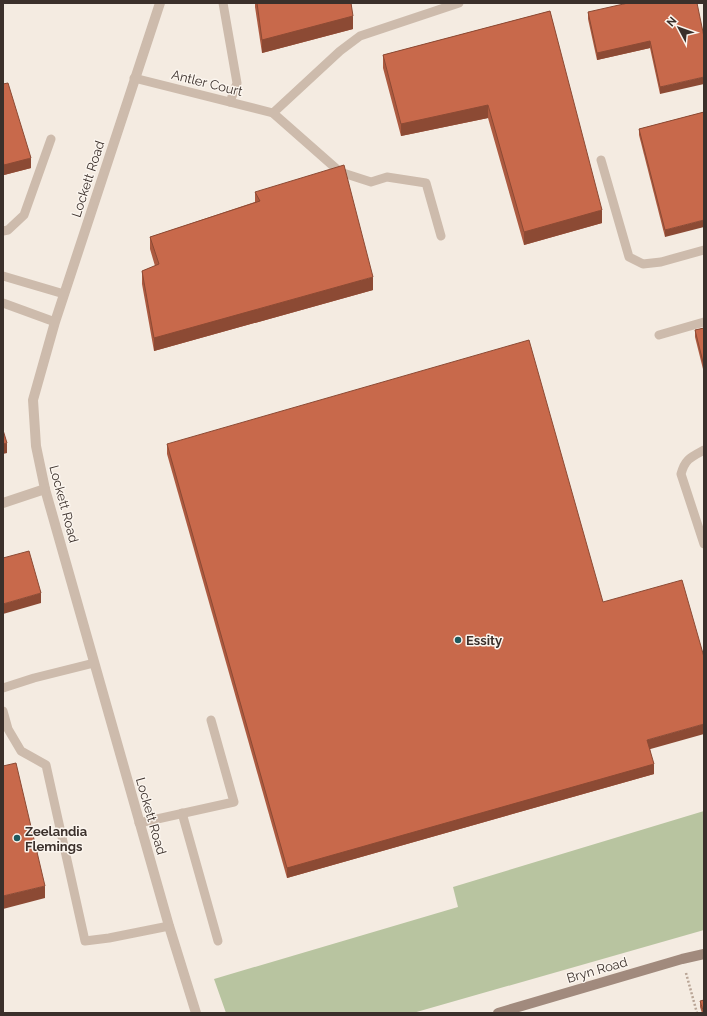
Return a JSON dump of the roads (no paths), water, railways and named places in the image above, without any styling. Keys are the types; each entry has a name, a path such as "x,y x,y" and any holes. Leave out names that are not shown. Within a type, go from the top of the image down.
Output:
{"main road":[{"name":"Bryn Road","path":"498,1013 682,959 704,954"}],"street":[{"name":"Lockett Road","path":"160,3 134,78 55,322 33,400 36,446 45,489 139,822 196,1013"},
{"path":"3,502 45,489"}],"lane":[{"path":"223,3 238,83 230,102"},
{"path":"273,113 340,51 360,36 459,3"},
{"name":"Antler Court","path":"134,78 273,113 340,172 372,182 387,177 426,183 441,236"},
{"path":"3,231 8,230 24,215 51,139"},
{"path":"601,160 629,257 643,264 660,262 704,250"},
{"path":"3,276 64,294"},
{"path":"3,303 55,322"},
{"path":"659,335 704,322"},
{"path":"704,450 690,457 684,465 681,474 704,544"},
{"path":"3,688 34,678 94,663"},
{"path":"3,711 8,729 21,751 46,765 85,941 109,938 169,926"},
{"path":"139,822 234,802 211,720"},
{"path":"182,813 218,941"}],"place":[{"name":"Essity","path":"458,640"},
{"name":"Zeelandia Flemings","path":"17,838"}]}
